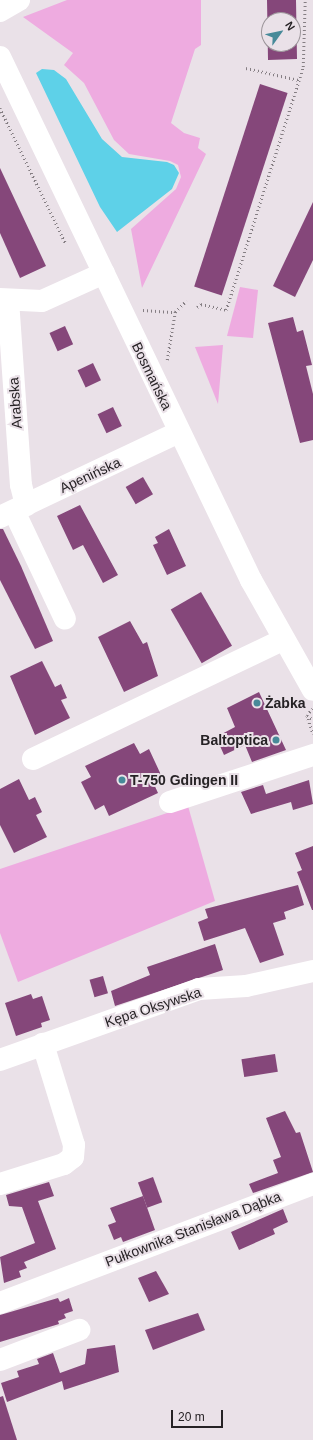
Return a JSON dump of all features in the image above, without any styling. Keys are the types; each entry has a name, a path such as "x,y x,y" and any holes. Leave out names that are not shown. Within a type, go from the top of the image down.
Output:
{"street":[{"path":"0,11 19,0"},
{"name":"Bosmańska","path":"0,56 180,432 282,640 313,690"},
{"path":"4,300 42,301 104,273"},
{"name":"Arabska","path":"4,300 21,485 13,511 65,619"},
{"name":"Apenińska","path":"13,511 180,432"},
{"path":"33,759 282,640"},
{"path":"170,802 313,755"},
{"name":"Kępa Oksywska","path":"0,1060 199,990 246,986 313,971"},
{"path":"0,1184 64,1164 73,1157 74,1145 44,1044"},
{"name":"Pułkownika Stanisława Dąbka","path":"0,1303 313,1184"},
{"path":"0,1360 79,1330"}],"path":[{"path":"197,307 201,304 226,310 299,80 305,52 304,0"},
{"path":"246,68 299,80"},
{"path":"167,363 175,312 186,301"},
{"path":"140,310 175,312"},
{"path":"306,715 313,709"},
{"path":"306,715 313,719"},
{"path":"306,715 313,734"}],"shaded area":[{"path":"67,0 201,0 201,45 195,49 171,123 184,133 200,138 198,148 206,154 142,288 131,229 176,189 181,177 178,165 170,161 129,154 114,140 84,83 64,65 73,53 23,17"},
{"path":"240,287 258,290 253,338 227,336"},
{"path":"223,345 218,404 195,347"},
{"path":"188,806 215,901 18,982 0,933 0,869"}],"water":[{"path":"42,69 54,70 66,79 102,139 122,157 167,162 174,165 179,173 172,189 117,232 100,207 36,73"}],"building":[{"path":"267,0 296,0 296,12 267,12"},
{"path":"268,52 297,52 297,59 268,60"},
{"path":"260,84 288,93 222,296 194,287"},
{"path":"0,168 46,266 20,278 0,233"},
{"path":"313,202 313,260 295,297 273,286"},
{"path":"293,317 297,332 303,330 312,365 306,366 313,394 313,440 300,443 268,323"},
{"path":"65,326 73,344 58,351 49,333"},
{"path":"93,363 101,380 86,387 78,370"},
{"path":"113,407 122,426 106,433 98,414"},
{"path":"143,477 153,494 136,504 126,487"},
{"path":"80,505 118,575 103,583 83,545 73,550 57,516"},
{"path":"0,529 3,529 21,566 53,641 35,649 0,580"},
{"path":"169,529 186,566 167,575 153,545 158,543 155,537"},
{"path":"201,592 232,646 202,663 171,610"},
{"path":"130,621 143,644 147,642 158,676 124,692 98,637"},
{"path":"42,661 55,687 61,684 67,698 61,700 70,718 35,735 10,676"},
{"path":"259,692 286,750 252,762 245,745 224,755 216,737 235,727 227,708"},
{"name":"T-750 Gdingen II","path":"134,743 140,754 149,749 162,777 153,782 158,793 109,816 104,805 95,810 81,782 91,777 85,766"},
{"path":"19,779 29,800 35,797 42,812 36,815 47,837 14,853 0,825 0,789"},
{"path":"309,780 313,804 293,810 291,802 251,814 241,792 263,785 266,794"},
{"path":"313,846 312,910 297,872 302,870 295,853"},
{"path":"298,885 304,905 284,912 286,919 273,923 284,955 260,963 245,928 204,941 198,922 208,918 205,909"},
{"path":"215,944 223,970 115,1006 111,991 150,975 147,967"},
{"path":"103,976 108,993 95,997 90,980"},
{"path":"31,994 33,999 42,996 50,1020 41,1023 42,1027 16,1036 5,1003"},
{"path":"275,1054 278,1072 244,1077 241,1059"},
{"path":"285,1111 296,1133 300,1132 313,1172 253,1193 249,1184 278,1173 273,1160 281,1157 266,1118"},
{"path":"153,1177 162,1202 147,1208 138,1182"},
{"path":"49,1182 54,1196 38,1201 56,1249 24,1262 27,1268 19,1271 21,1277 4,1283 0,1257 35,1243 22,1207 9,1206 6,1195"},
{"path":"143,1196 155,1230 123,1242 121,1237 114,1240 108,1225 116,1222 110,1208"},
{"path":"283,1209 288,1222 273,1229 275,1234 239,1250 231,1232"},
{"path":"156,1271 169,1294 149,1302 138,1278"},
{"path":"58,1298 60,1302 69,1298 73,1311 64,1314 66,1318 58,1321 59,1324 0,1342 0,1315"},
{"path":"198,1313 205,1330 153,1350 145,1330"},
{"path":"115,1345 119,1372 64,1390 62,1381 7,1402 1,1383 19,1377 17,1371 39,1364 37,1359 53,1353 60,1373 85,1364 87,1349"},
{"path":"3,1396 17,1440 0,1440 0,1397"}],"place":[{"name":"Żabka","path":"257,703"},
{"name":"Baltoptica","path":"276,740"},
{"name":"T-750 Gdingen II","path":"122,780"}]}
